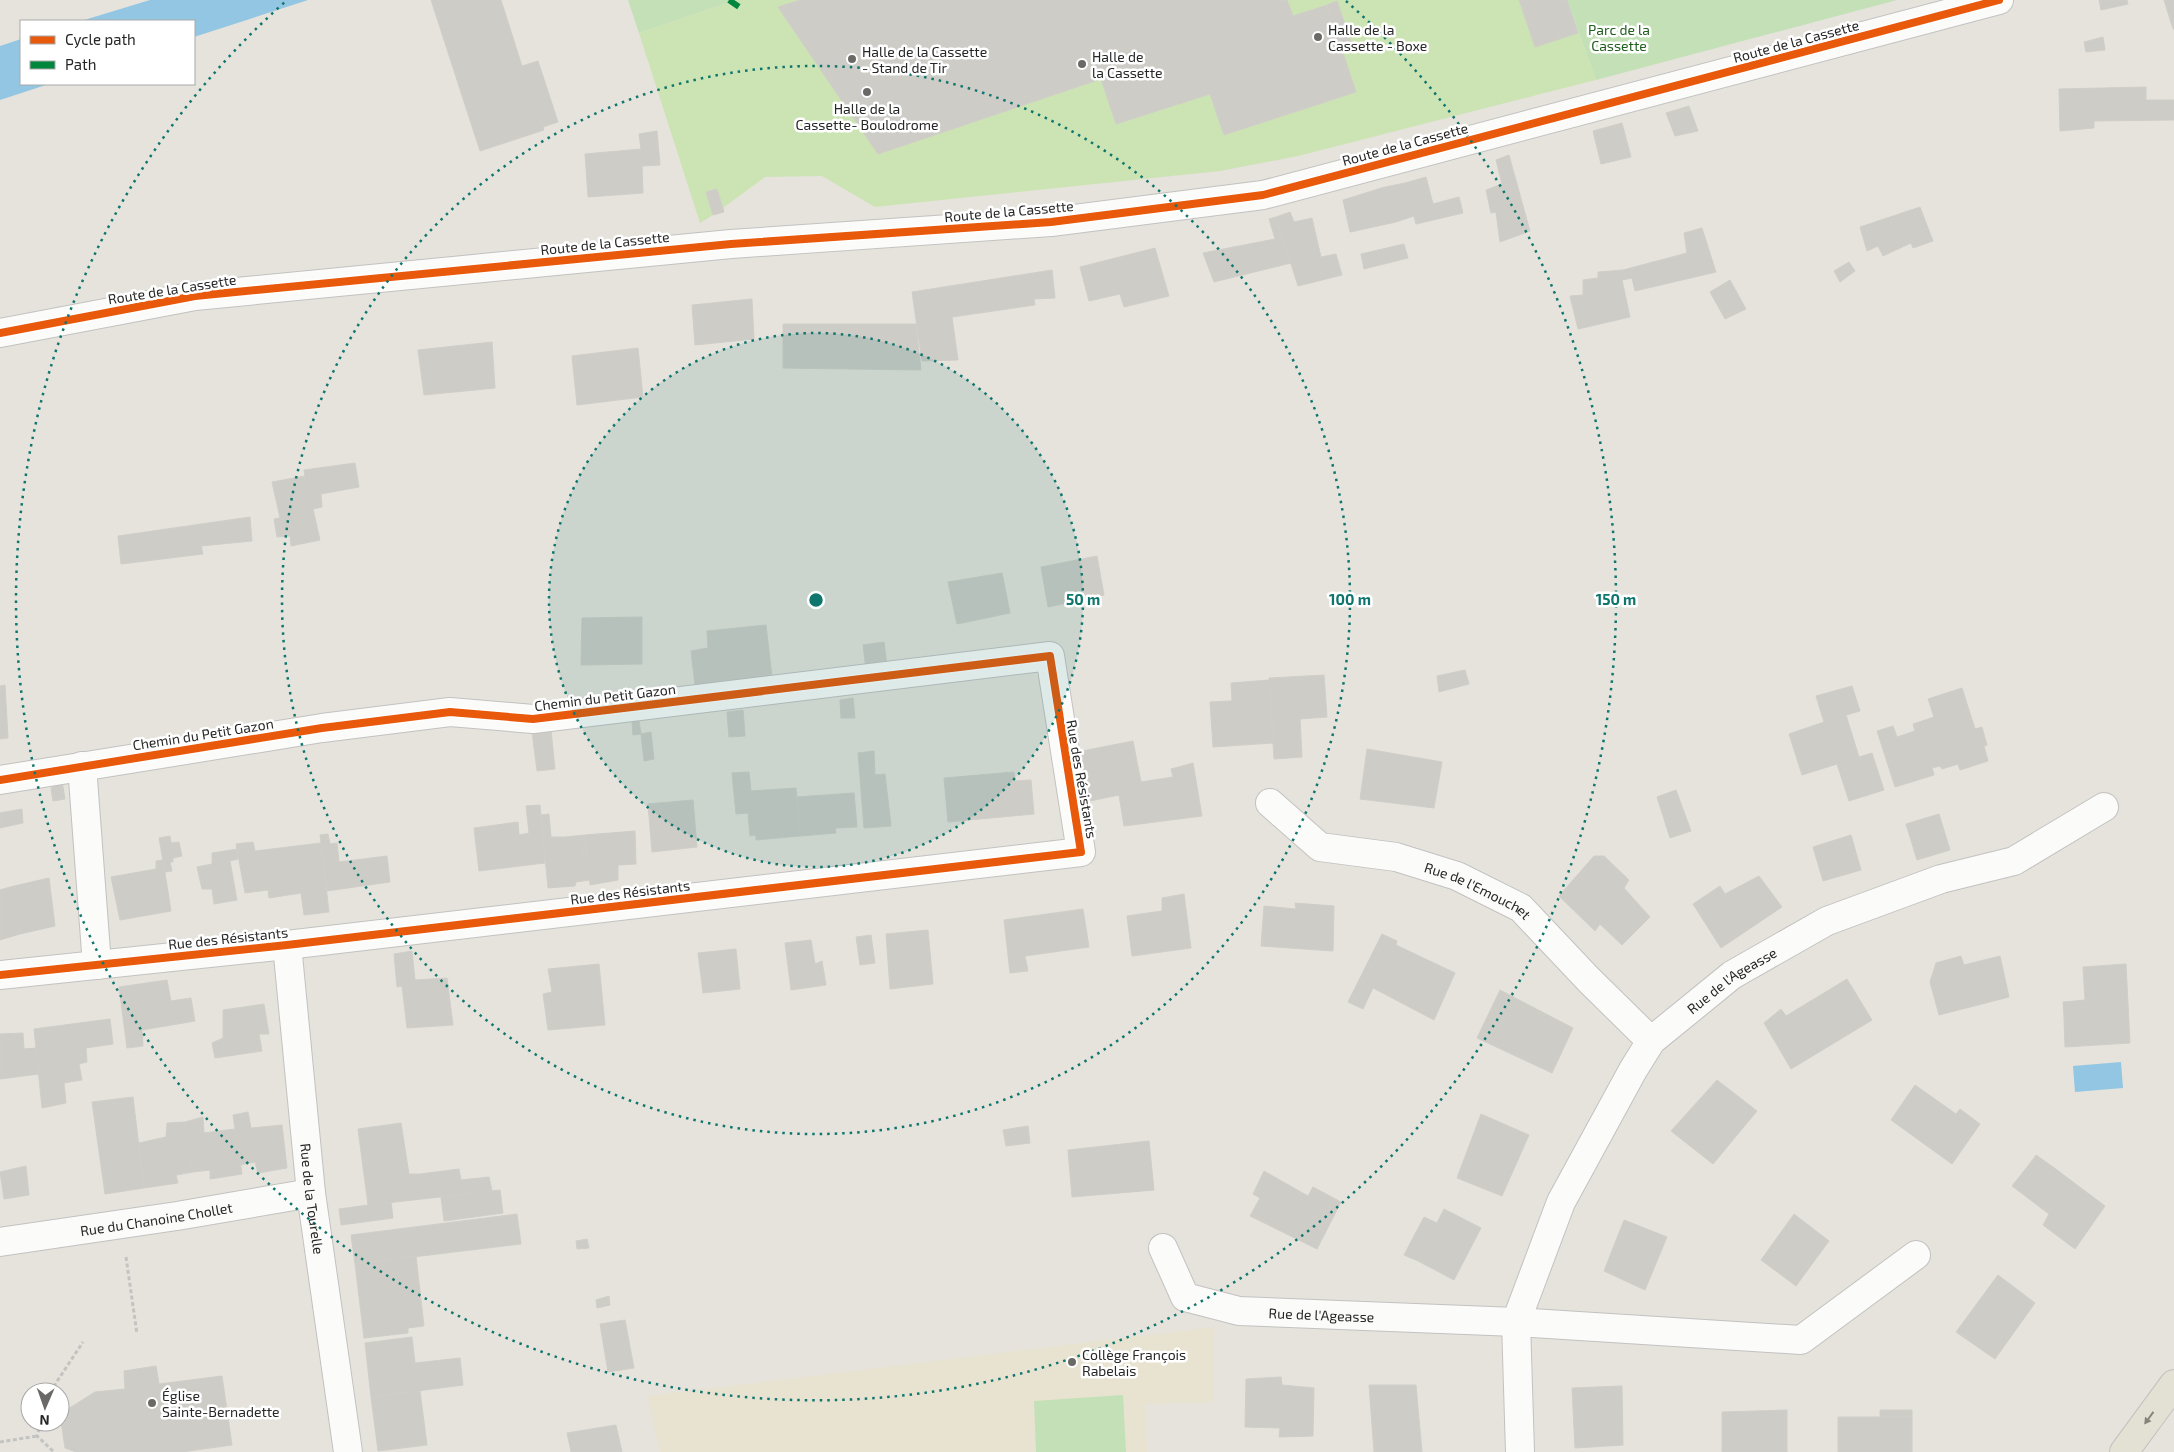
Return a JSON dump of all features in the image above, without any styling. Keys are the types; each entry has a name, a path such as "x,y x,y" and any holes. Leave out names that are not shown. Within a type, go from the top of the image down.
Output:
{"main road":[{"path":"2124,1452 2174,1384"}],"street":[{"name":"Route de la Cassette","path":"0,333 195,296 730,244 1051,222 1263,195 1999,0"},
{"name":"Chemin du Petit Gazon","path":"0,780 322,728 450,712 534,719 1050,656 1051,672"},
{"name":"Rue des Résistants","path":"0,975 287,944 1081,852 1051,672"},
{"path":"82,766 97,965"},
{"name":"Rue de l'Emouchet","path":"1270,803 1320,847 1396,858 1457,876 1521,908 1589,980 1651,1041"},
{"name":"Rue de l'Ageasse","path":"1520,1452 1516,1322 1561,1202 1633,1070 1651,1041 1732,975 1827,921 1941,879 2014,861 2104,807"},
{"name":"Rue de la Tourelle","path":"287,944 311,1193 348,1452"},
{"name":"Rue du Chanoine Chollet","path":"0,1242 311,1193"},
{"name":"Rue de l'Ageasse","path":"1163,1248 1185,1297 1239,1311 1516,1322 1801,1340 1916,1255"}],"path":[{"path":"121,1224 137,1334"},
{"path":"57,1382 83,1342"},
{"path":"36,1436 37,1432"},
{"path":"0,1442 36,1436"},
{"path":"36,1436 54,1452"}],"shaded area":[{"name":"Collège François Rabelais","path":"1214,1327 1213,1402 1146,1404 1147,1452 660,1452 647,1396"}],"green space":[{"path":"628,0 736,0 639,33"},
{"path":"736,0 1567,0 1596,80 1298,156 1220,171 875,207 822,176 765,177 723,208 724,212 713,215 700,223 639,33"},
{"name":"Parc de la Cassette","path":"1567,0 1897,0 1596,80"},
{"path":"1123,1395 1126,1452 1036,1452 1034,1401"}],"water":[{"path":"150,0 308,0 195,37 195,20 84,20"},
{"path":"20,39 20,85 46,85 0,100 0,46"},
{"path":"2121,1062 2123,1088 2075,1092 2073,1066"}],"building":[{"path":"431,0 501,0 522,66 538,61 558,122 543,127 544,130 480,151"},
{"name":"Halle de la Cassette","path":"800,0 1287,0 1293,16 1327,5 1356,92 1224,135 1210,94 1116,124 1101,79 878,154 778,7"},
{"path":"1519,0 1567,0 1578,33 1535,47"},
{"path":"2099,0 2127,0 2128,4 2101,10"},
{"path":"2164,0 2174,0 2174,29 2173,29"},
{"path":"1337,1 1352,45 1342,48 1327,5"},
{"path":"2103,37 2105,50 2086,52 2084,42"},
{"path":"2146,87 2146,100 2174,100 2174,120 2094,121 2094,128 2060,131 2059,89"},
{"path":"1689,106 1698,131 1675,136 1666,113"},
{"path":"1622,123 1631,157 1601,164 1593,131"},
{"path":"657,131 660,165 642,166 643,193 588,197 585,154 641,149 639,134"},
{"path":"1509,155 1530,231 1500,242 1496,212 1491,213 1486,190 1502,184 1496,160"},
{"path":"1426,177 1433,204 1459,197 1463,213 1416,224 1405,183"},
{"path":"1405,183 1414,216 1396,222 1385,187"},
{"path":"1385,187 1396,222 1350,232 1343,200"},
{"path":"717,189 724,212 713,215 706,192"},
{"path":"1920,207 1933,241 1913,248 1911,243 1883,256 1878,246 1867,251 1860,227"},
{"path":"1290,212 1294,222 1312,218 1321,257 1336,254 1342,275 1298,286 1276,217"},
{"path":"1276,217 1291,263 1214,282 1203,253 1275,239 1269,219"},
{"path":"1702,228 1716,272 1635,291 1632,278 1622,280 1630,317 1578,329 1570,296 1583,295 1583,280 1598,278 1598,272 1623,270 1687,253 1684,233"},
{"path":"1404,244 1408,258 1364,269 1361,254"},
{"path":"1155,248 1169,296 1124,307 1120,294 1089,301 1080,267"},
{"path":"1849,262 1855,271 1840,282 1834,271"},
{"path":"1052,270 1055,298 1034,299 1035,305 952,317 958,360 922,361 912,292"},
{"path":"1730,280 1746,309 1725,319 1710,292"},
{"path":"752,299 754,339 695,345 692,305"},
{"path":"783,324 916,324 921,370 783,368"},
{"path":"492,342 495,388 424,395 418,350"},
{"path":"638,348 643,397 577,405 572,356"},
{"path":"355,463 359,487 321,494 322,507 313,509 320,540 291,546 290,536 277,537 274,519 280,518 272,482 305,476 304,470"},
{"path":"250,517 252,541 201,546 203,554 121,564 118,536"},
{"path":"1097,556 1104,595 1048,607 1041,567"},
{"path":"1002,573 1010,613 957,624 948,582"},
{"path":"642,617 642,664 581,665 582,618"},
{"path":"766,625 772,677 695,685 691,651 708,648 707,631"},
{"path":"884,642 887,666 866,669 863,645"},
{"path":"1465,670 1469,684 1439,692 1437,676"},
{"path":"1324,675 1327,717 1300,719 1302,757 1274,759 1269,678"},
{"path":"1269,680 1271,699 1232,701 1231,683"},
{"path":"5,685 8,738 0,739 0,686"},
{"path":"1852,686 1860,711 1846,715 1859,757 1872,753 1884,790 1849,801 1837,764 1802,775 1789,734 1824,722 1816,696"},
{"path":"1962,688 1975,729 1982,727 1987,745 1984,746 1988,761 1960,770 1958,764 1942,769 1940,766 1932,768 1934,775 1895,787 1877,731 1893,726 1897,737 1915,731 1913,724 1934,717 1928,699"},
{"path":"853,698 855,718 841,718 840,700"},
{"path":"1271,699 1273,743 1213,747 1210,702"},
{"path":"743,710 745,736 729,737 727,712"},
{"path":"632,721 639,721 641,734 633,735"},
{"path":"551,730 555,769 537,771 532,732"},
{"path":"651,732 654,759 644,761 641,734"},
{"path":"1133,741 1141,782 1173,777 1171,769 1193,763 1202,816 1124,826 1119,795 1085,802 1077,752"},
{"path":"1367,749 1442,762 1434,808 1360,799"},
{"path":"874,751 875,775 885,774 891,826 864,828 858,753"},
{"path":"749,772 751,791 796,788 800,836 756,840 756,835 750,836 748,813 736,814 732,773"},
{"path":"1014,772 1015,781 1031,780 1034,814 948,822 944,778"},
{"path":"62,781 65,799 53,801 51,789 56,782"},
{"path":"1676,790 1691,831 1670,838 1657,797"},
{"path":"854,793 857,827 835,828 836,833 800,836 797,797"},
{"path":"693,800 697,847 652,852 648,804"},
{"path":"540,805 545,863 479,871 474,828 518,822 519,835 529,833 526,806"},
{"path":"22,809 23,823 0,828 0,813"},
{"path":"549,814 551,837 565,837 567,856 582,855 582,849 586,848 590,880 576,882 575,886 548,888 541,815"},
{"path":"1939,814 1950,850 1917,860 1906,824"},
{"path":"635,831 636,864 618,865 618,880 590,885 585,835"},
{"path":"328,834 330,844 337,843 339,862 387,856 390,882 327,891 320,835"},
{"path":"585,835 586,848 582,849 582,855 567,856 565,837"},
{"path":"1851,835 1861,870 1823,881 1813,847"},
{"path":"170,836 171,843 179,842 182,856 173,858 173,862 170,862 172,871 165,872 159,838"},
{"path":"253,842 255,851 321,843 329,912 304,915 301,893 269,898 268,890 245,893 236,844"},
{"path":"238,849 238,859 230,861 237,900 214,904 212,889 202,889 197,867 212,864 212,853"},
{"path":"1594,856 1604,856 1629,880 1624,888 1650,917 1622,945 1600,924 1595,931 1559,896"},
{"path":"163,860 171,911 120,920 111,877 156,869 156,861"},
{"path":"1759,876 1782,907 1721,948 1693,904 1720,886 1725,894"},
{"path":"49,878 55,926 20,934 10,887"},
{"path":"10,887 20,934 0,940 0,890"},
{"path":"1184,894 1191,948 1132,956 1127,916 1162,911 1162,898"},
{"path":"1295,903 1334,906 1333,951 1261,946 1264,906 1296,909"},
{"path":"1083,909 1089,947 1025,956 1028,971 1010,973 1004,920"},
{"path":"928,930 933,984 890,989 886,934"},
{"path":"1382,934 1397,941 1396,945 1455,973 1434,1020 1373,988 1363,1009 1348,1002"},
{"path":"871,935 875,963 860,965 856,937"},
{"path":"811,940 815,964 822,961 826,985 791,990 785,943"},
{"path":"736,949 740,989 703,993 698,953"},
{"path":"412,951 415,980 447,978 453,1025 407,1028 402,986 397,987 394,954"},
{"path":"1961,956 1964,965 2000,956 2009,997 1939,1015 1930,982 1936,963"},
{"path":"599,964 605,1025 548,1030 543,994 552,992 548,969"},
{"path":"2126,964 2130,1043 2065,1047 2064,1018 2086,1017 2083,967"},
{"path":"1847,979 1872,1020 1791,1069 1764,1023 1781,1009 1786,1016"},
{"path":"167,980 171,1001 191,998 195,1021 142,1030 143,1046 127,1048 119,987"},
{"path":"1500,990 1573,1028 1552,1073 1477,1038"},
{"path":"2085,1000 2086,1017 2064,1018 2063,1002"},
{"path":"264,1004 269,1034 259,1034 262,1051 215,1058 212,1043 223,1038 223,1010"},
{"path":"110,1019 113,1044 86,1048 87,1062 79,1064 82,1080 64,1083 66,1103 42,1108 34,1029"},
{"path":"23,1033 24,1049 37,1048 39,1074 0,1079 0,1034"},
{"path":"1717,1080 1757,1111 1713,1164 1671,1131"},
{"path":"1915,1085 1956,1114 1960,1109 1980,1124 1952,1164 1891,1120"},
{"path":"133,1097 144,1188 105,1194 92,1102"},
{"path":"248,1112 251,1128 282,1125 287,1168 258,1173 255,1162 240,1165 233,1115"},
{"path":"1481,1114 1529,1135 1502,1196 1457,1178"},
{"path":"203,1117 204,1133 235,1129 242,1174 210,1179 210,1170 193,1172 185,1122"},
{"path":"185,1122 193,1172 176,1175 178,1183 144,1188 139,1143 166,1137 167,1123"},
{"path":"401,1123 409,1174 420,1174 422,1199 368,1205 358,1129"},
{"path":"1028,1126 1030,1143 1006,1146 1003,1130"},
{"path":"1149,1141 1154,1190 1072,1197 1068,1150"},
{"path":"2036,1155 2053,1167 2048,1174 2031,1162"},
{"path":"2031,1162 2048,1174 2053,1167 2105,1206 2075,1249 2043,1225 2049,1214 2012,1186"},
{"path":"26,1166 29,1195 4,1199 0,1172"},
{"path":"459,1169 461,1180 489,1177 492,1191 422,1199 420,1174"},
{"path":"1264,1171 1308,1196 1313,1187 1341,1202 1317,1249 1250,1216 1260,1198 1253,1194"},
{"path":"500,1190 503,1213 444,1221 441,1197"},
{"path":"391,1202 393,1218 341,1225 339,1209"},
{"path":"1444,1209 1481,1228 1454,1280 1418,1261"},
{"path":"517,1214 521,1244 355,1264 351,1235"},
{"path":"1794,1214 1829,1241 1796,1286 1761,1260"},
{"path":"1424,1217 1437,1223 1418,1261 1404,1255"},
{"path":"1624,1220 1667,1237 1645,1290 1604,1271"},
{"path":"587,1239 589,1248 577,1249 576,1241"},
{"path":"416,1256 424,1326 408,1328 408,1333 364,1338 355,1264"},
{"path":"1998,1275 2035,1303 1995,1359 1956,1332"},
{"path":"609,1296 610,1305 597,1308 596,1300"},
{"path":"625,1320 634,1368 608,1372 600,1324"},
{"path":"412,1337 415,1363 460,1358 463,1385 371,1397 365,1343"},
{"name":"Église Sainte-Bernadette","path":"156,1366 159,1384 222,1376 232,1445 182,1452 76,1452 65,1448 63,1432 70,1432 70,1408 95,1392 125,1389 124,1371"},
{"path":"1281,1377 1282,1385 1314,1388 1313,1436 1279,1437 1280,1428 1245,1427 1246,1379"},
{"path":"1369,1385 1416,1385 1422,1452 1374,1452"},
{"path":"1622,1386 1623,1445 1575,1448 1572,1388"},
{"path":"420,1391 427,1445 378,1451 371,1397"},
{"path":"1787,1410 1787,1452 1722,1452 1722,1412"},
{"path":"1880,1410 1912,1410 1912,1417 1880,1417"},
{"path":"1838,1417 1912,1417 1912,1452 1838,1452"},
{"path":"616,1425 622,1452 571,1452 567,1433"}],"marked path":[{"path":"729,0 742,9"}],"cycle path":[{"path":"0,333 195,296 731,244 1051,222 1263,195 1999,0"},
{"path":"0,780 322,728 450,712 533,719 1050,656 1081,852 287,945 0,975"}],"place":[{"name":"Halle de la Cassette - Boxe","path":"1318,37"},
{"name":"Halle de la Cassette - Stand de Tir","path":"852,59"},
{"name":"Halle de la Cassette","path":"1082,64"},
{"name":"Halle de la Cassette- Boulodrome","path":"867,92"},
{"name":"Collège François Rabelais","path":"1072,1362"},
{"name":"Église Sainte-Bernadette","path":"152,1403"}]}
